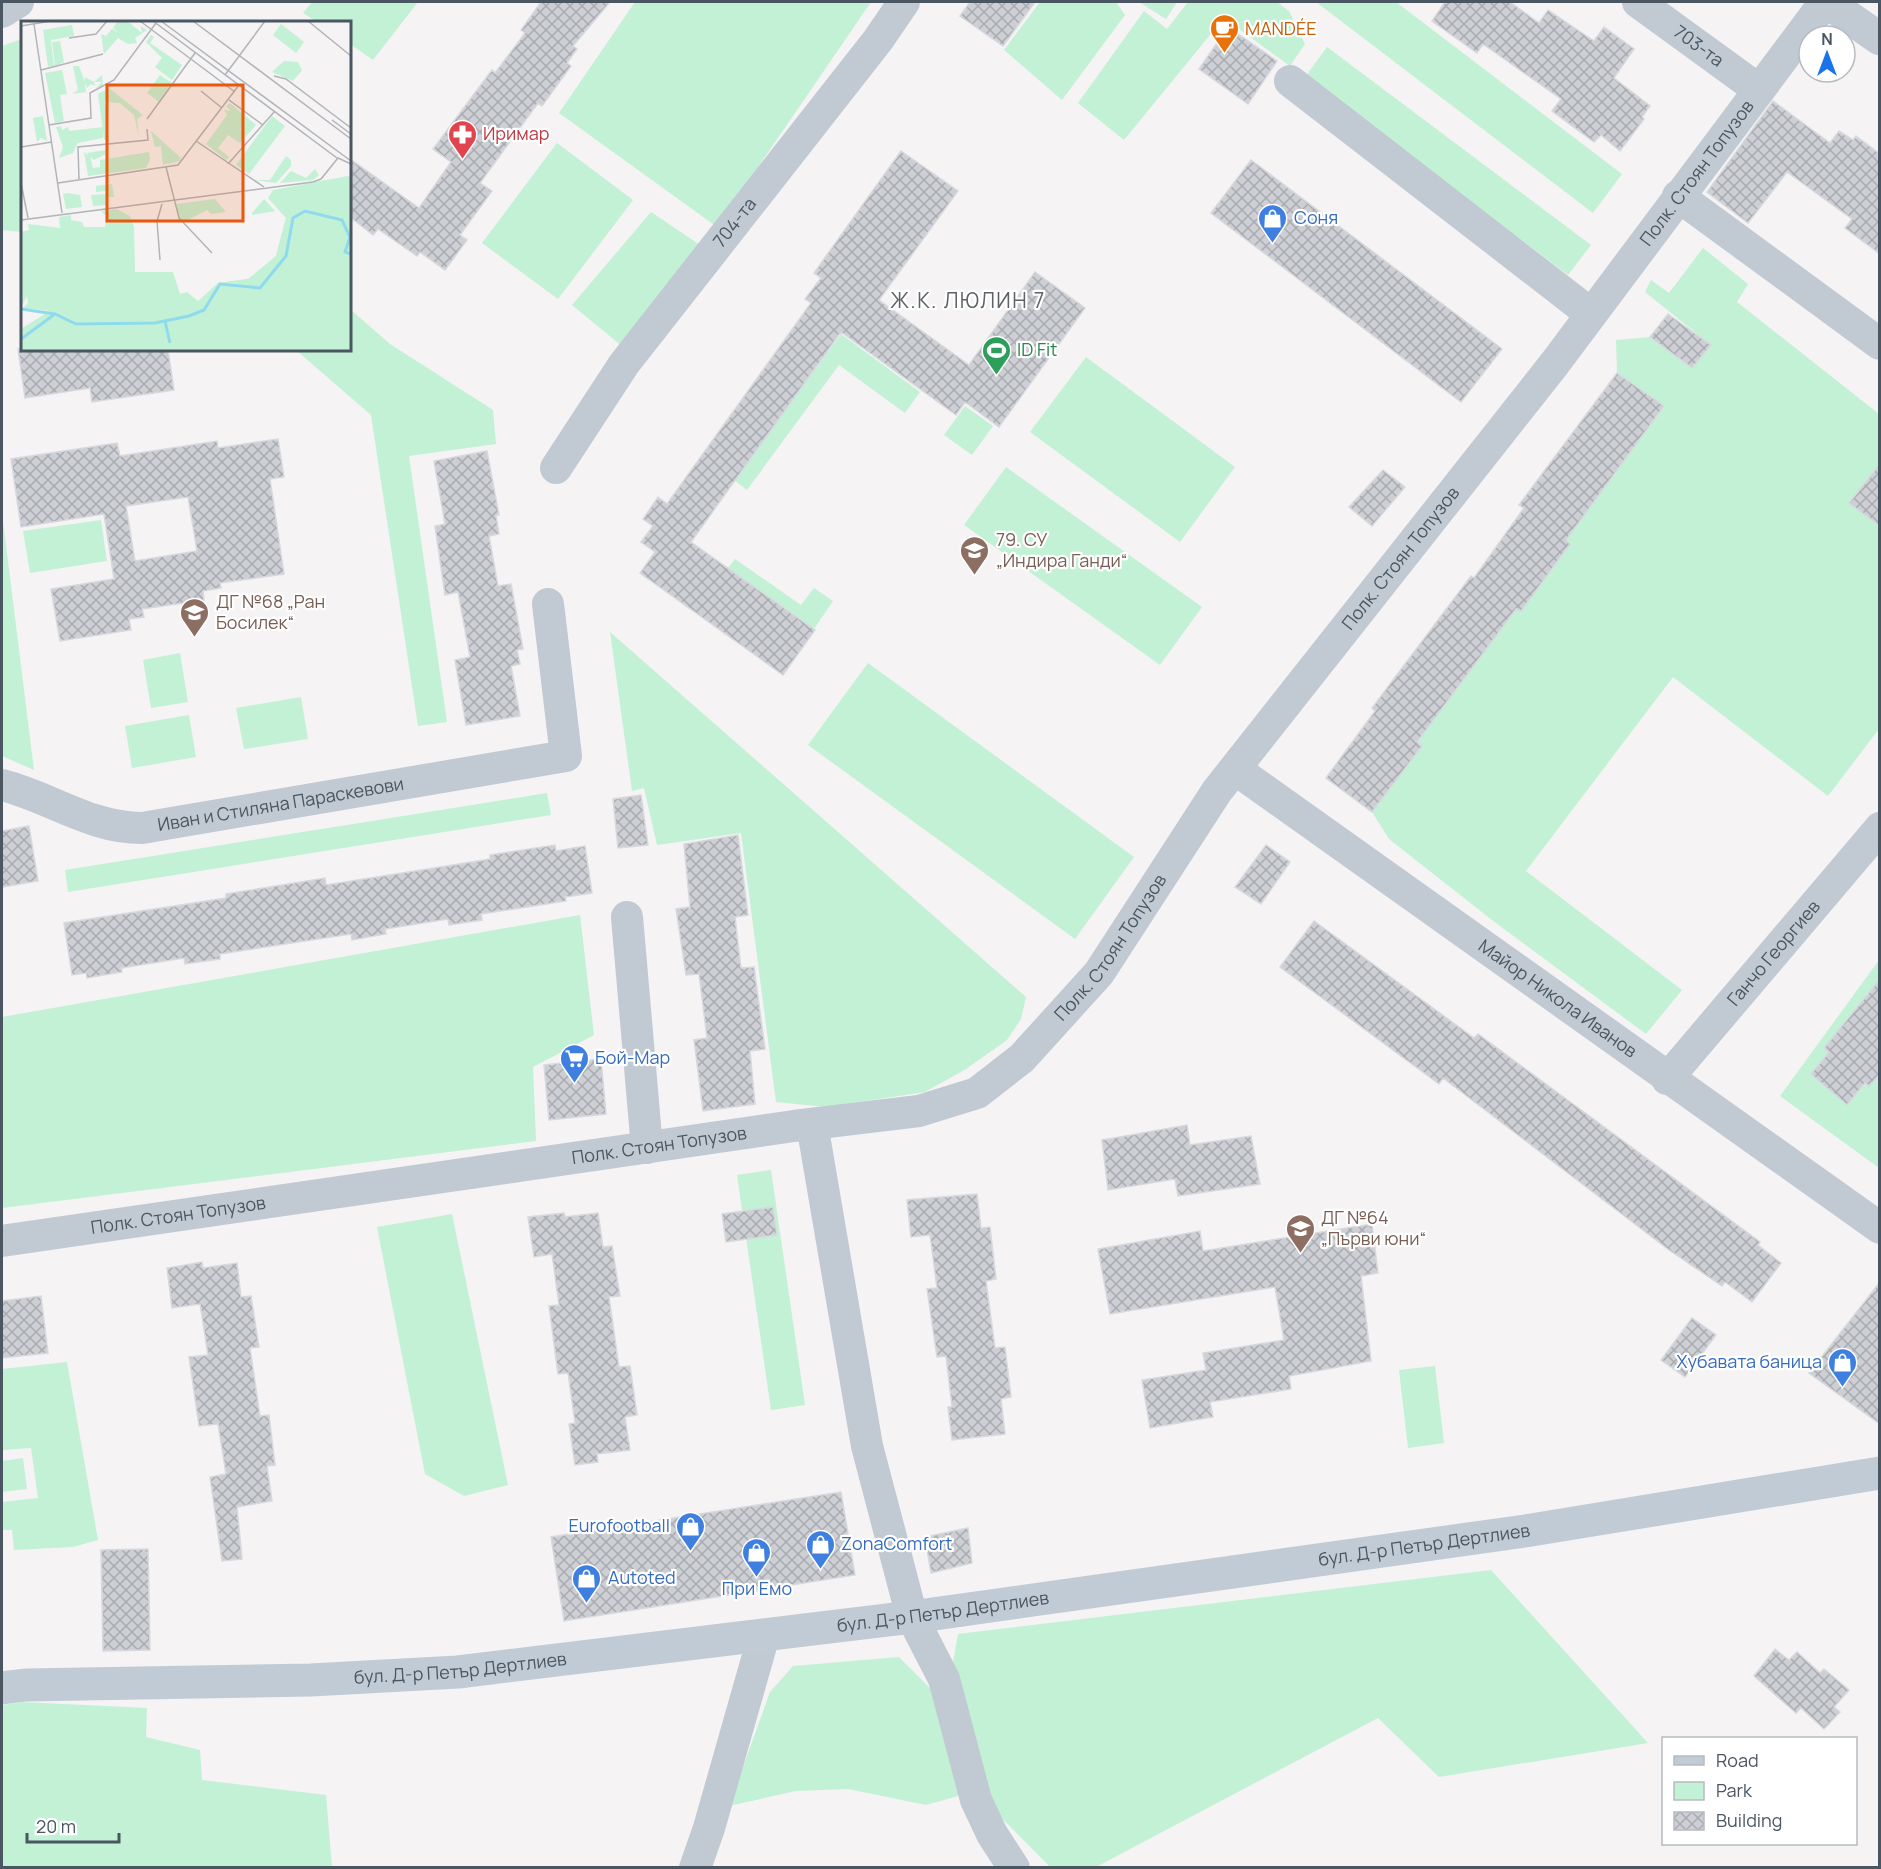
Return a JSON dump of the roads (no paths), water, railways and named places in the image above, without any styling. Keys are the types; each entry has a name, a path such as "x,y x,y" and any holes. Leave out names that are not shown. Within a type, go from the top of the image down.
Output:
{"main road":[{"name":"бул. Д-р Петър Дертлиев","path":"2,1688 25,1685 311,1680 458,1672 912,1617 1525,1531 1880,1473"}],"street":[{"path":"2,12 18,2"},
{"name":"704-та","path":"562,457 624,363 878,40 904,2"},
{"name":"703-та","path":"1638,2 1759,90"},
{"path":"1826,2 1880,39"},
{"name":"Полк. Стоян Топузов","path":"2,1241 812,1124 919,1111 977,1093 1022,1058 1100,973 1217,791 1591,314 1826,2"},
{"path":"1290,81 1591,314"},
{"path":"1678,196 1880,344"},
{"name":"Иван и Стиляна Параскевови","path":"2,785 50,801 95,821 124,828 142,828 566,756 548,604"},
{"name":"Майор Никола Иванов","path":"1235,769 1438,912 1667,1079 1880,1228"},
{"name":"Ганчо Георгиев","path":"1667,1079 1880,828"},
{"path":"627,917 647,1148"},
{"path":"812,1124 867,1446 912,1617 944,1679 975,1800 992,1834 1014,1868"},
{"path":"695,1868 709,1828 764,1635"}],"place":[{"name":"MANDÉE","path":"1224,54"},
{"name":"Иримар","path":"462,160"},
{"name":"Соня","path":"1273,244"},
{"name":"ID Fit","path":"996,376"},
{"name":"79. СУ „Индира Ганди“","path":"975,576"},
{"name":"ДГ №68 „Ран Босилек“","path":"195,638"},
{"name":"Бой-Мар","path":"574,1084"},
{"name":"ДГ №64 „Първи юни“","path":"1300,1254"},
{"name":"Хубавата баница","path":"1843,1388"},
{"name":"Eurofootball","path":"691,1552"},
{"name":"ZonaComfort","path":"820,1570"},
{"name":"При Емо","path":"757,1578"},
{"name":"Autoted","path":"587,1604"}],"district":[{"name":"Ж.К. ЛЮЛИН 7","path":"968,301"}]}
